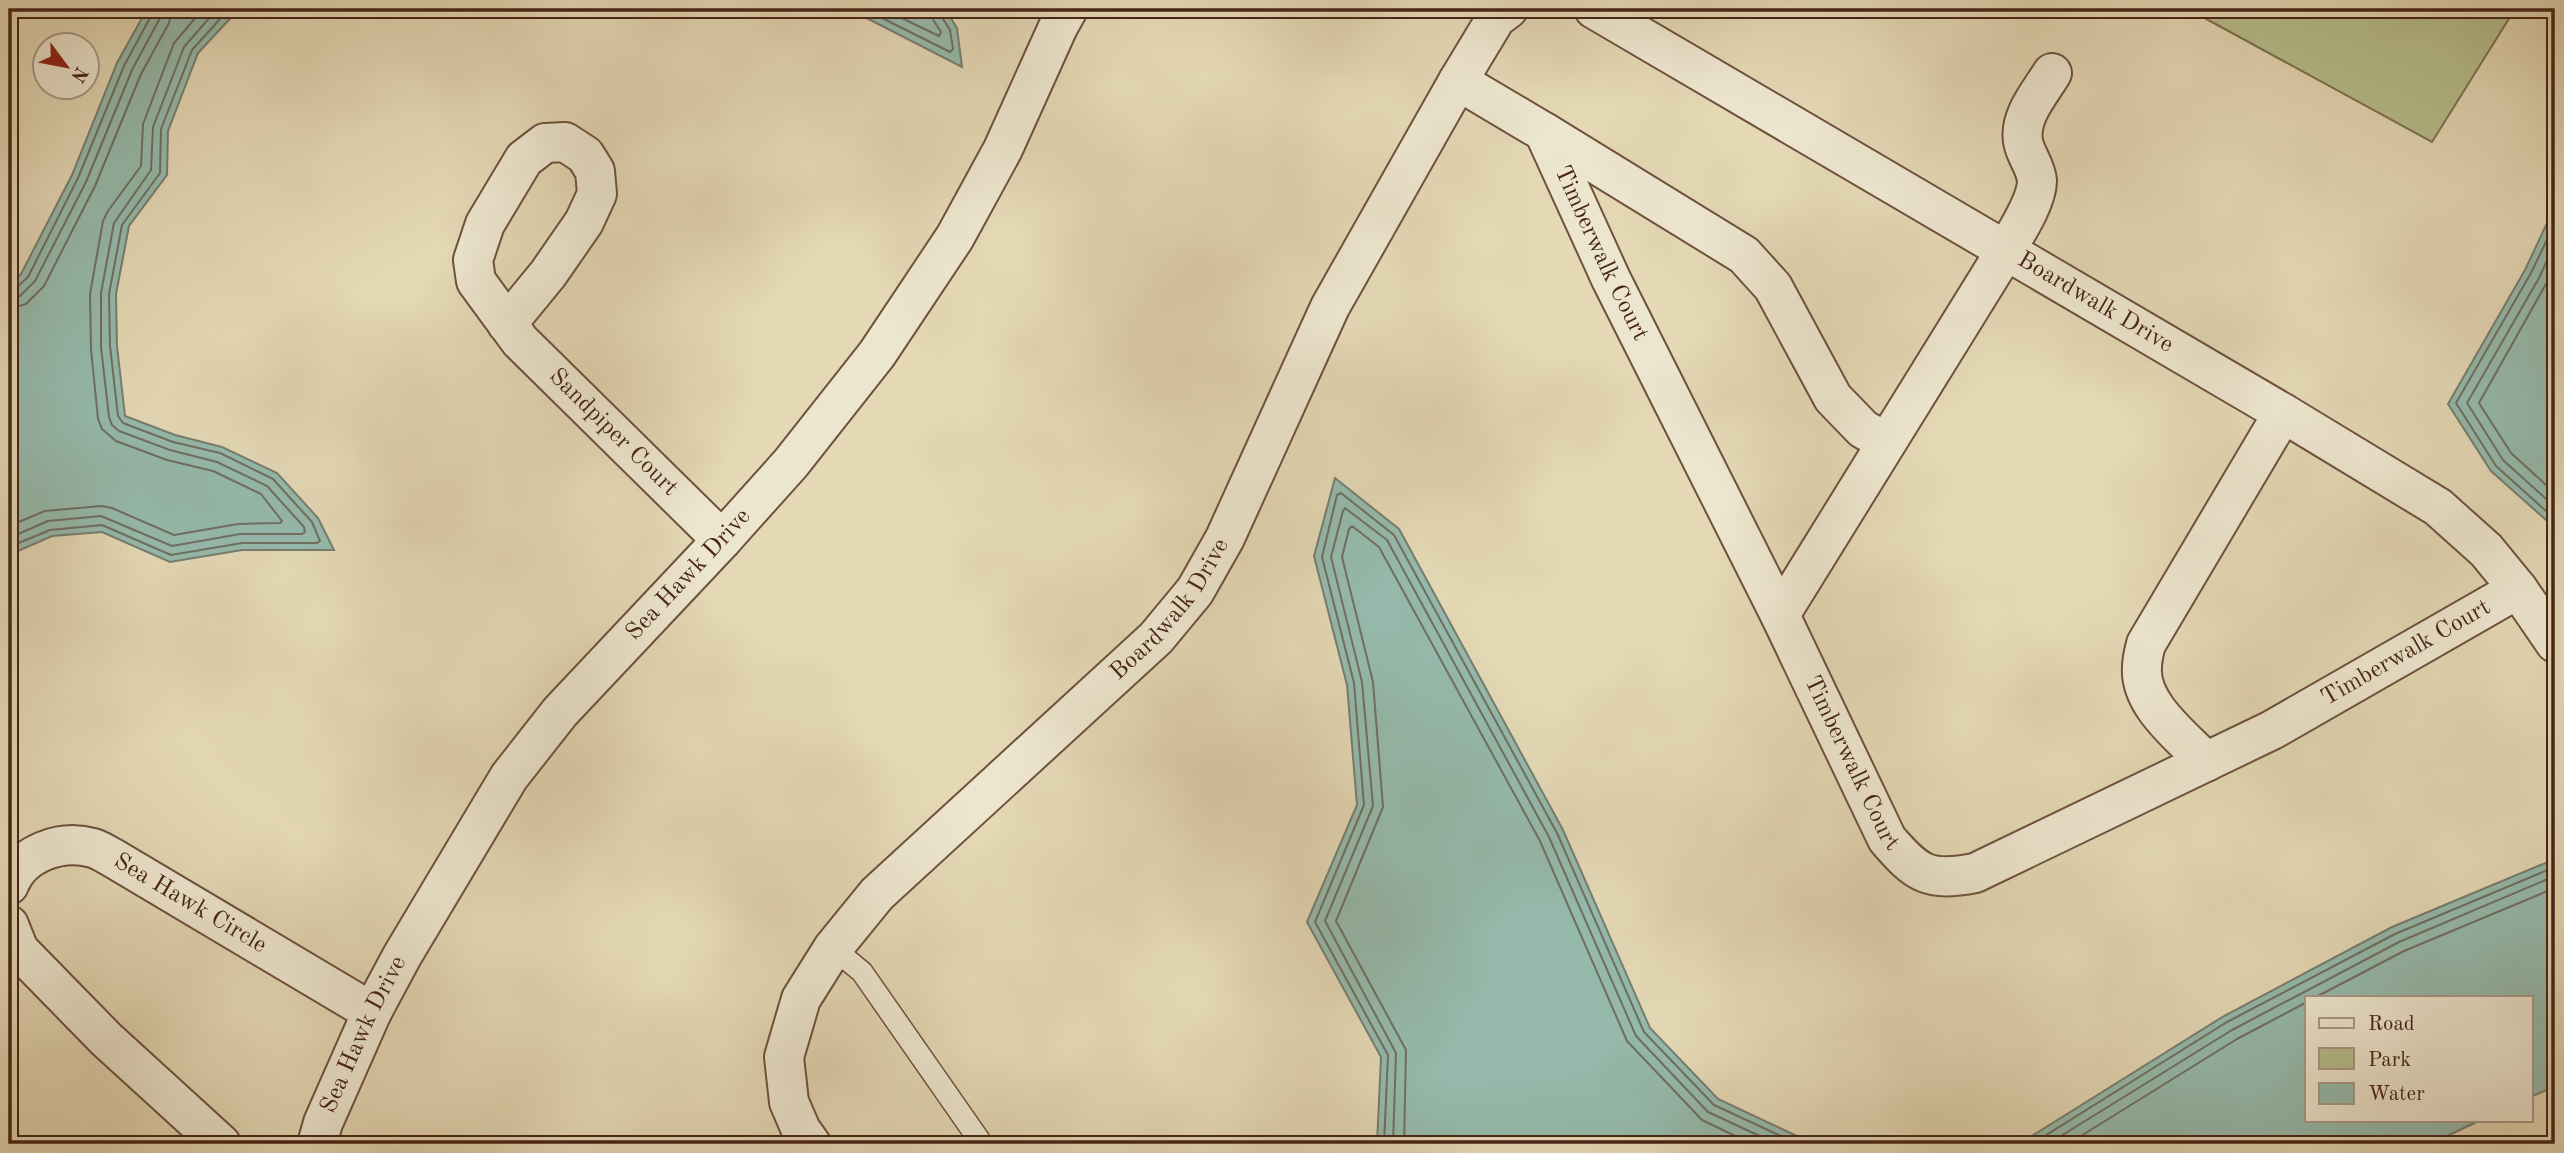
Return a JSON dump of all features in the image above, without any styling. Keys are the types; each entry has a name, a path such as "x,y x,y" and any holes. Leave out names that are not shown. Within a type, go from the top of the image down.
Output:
{"street":[{"name":"Sea Hawk Drive","path":"317,1144 323,1123 372,1012 402,956 509,777 560,712 791,463 877,354 955,237 1003,149 1068,9"},
{"name":"Boardwalk Drive","path":"811,1144 801,1130 789,1102 784,1057 800,999 833,948 877,894 1156,638 1195,591 1225,538 1330,306 1458,81 1496,18 1508,9"},
{"name":"Boardwalk Drive","path":"1594,9 2283,413 2438,507 2486,550 2518,589 2555,643"},
{"path":"1780,615 2006,250 2028,209 2037,183 2032,160 2023,141 2025,118 2052,73"},
{"path":"1458,81 1744,255 1773,287 1833,398 1863,429 1886,442"},
{"name":"Timberwalk Court","path":"1544,132 1611,279 1780,615 1887,839 1909,865 1930,875 1952,877 1975,873 2272,730 2518,589"},
{"name":"Sandpiper Court","path":"507,324 520,341 722,540"},
{"path":"2206,762 2146,694 2141,669 2146,645 2283,413"},
{"name":"Sea Hawk Circle","path":"9,885 13,874 31,856 63,845 93,848 372,1012"},
{"path":"9,925 19,950 106,1039 221,1144"}],"lane":[{"path":"833,948 862,972 982,1144"}],"green space":[{"path":"2188,9 2515,9 2432,142"}],"water":[{"path":"147,9 239,9 198,53 168,131 167,175 129,226 116,294 117,346 125,416 175,435 222,447 277,473 318,518 334,550 242,550 170,562 102,532 52,536 9,555 9,285 21,274 72,175 117,63"},
{"path":"849,9 945,9 957,28 962,67"},
{"path":"2555,206 2555,528 2491,471 2448,404 2525,270"},
{"path":"1335,478 1399,529 1563,830 1650,1028 1718,1099 1814,1144 1377,1144 1381,1057 1307,922 1357,805 1347,685 1314,556"},
{"path":"2555,859 2555,1086 2532,1097 2532,996 2305,996 2305,1122 2477,1122 2430,1144 2019,1144 2224,1016 2392,927"}]}
